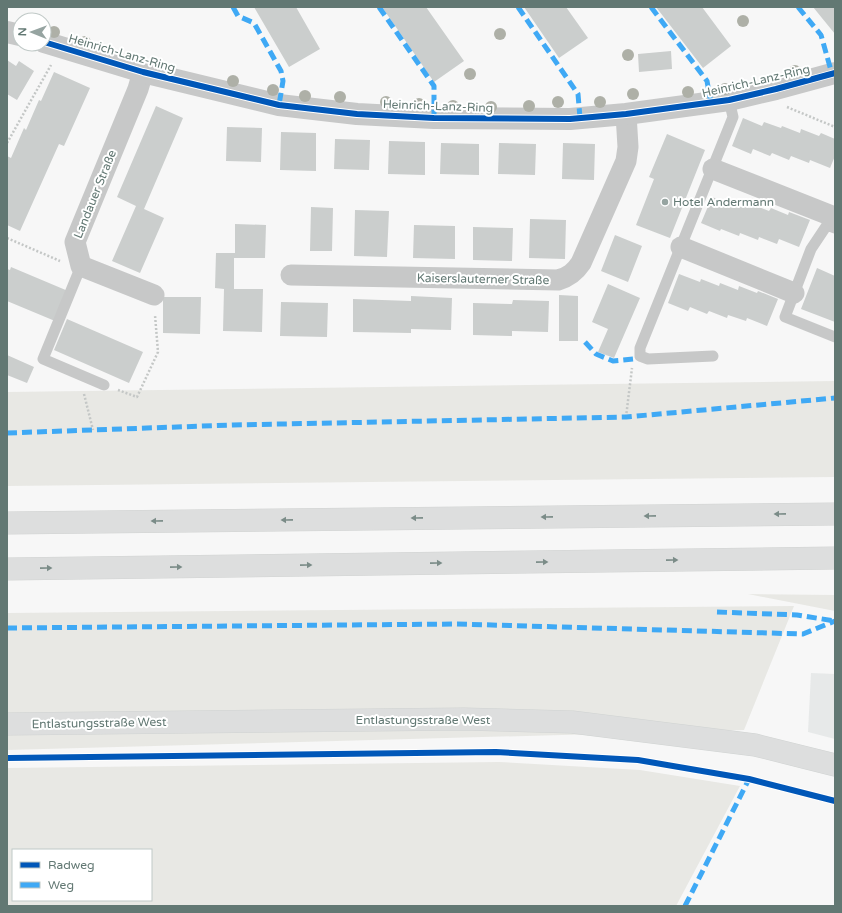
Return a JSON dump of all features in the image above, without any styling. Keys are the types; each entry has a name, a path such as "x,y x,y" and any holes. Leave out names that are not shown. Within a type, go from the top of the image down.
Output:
{"main road":[{"path":"7,523 835,514"},
{"path":"7,569 830,559"},
{"name":"Entlastungsstraße West","path":"7,724 464,719 572,722 755,745 835,765"}],"street":[{"name":"Heinrich-Lanz-Ring","path":"52,44 143,72 279,105 357,114 434,118 570,119 626,114 730,100 835,73"},
{"name":"Landauer Straße","path":"81,268 75,242 138,89 143,72"},
{"name":"Kaiserslauterner Straße","path":"291,275 558,280 567,277 575,272 581,263 626,161 628,146 626,114"},
{"path":"713,168 832,219"},
{"path":"681,247 794,293"},
{"path":"81,268 154,294"}],"lane":[{"path":"713,356 648,359 640,356 640,348 733,117 730,100"},
{"path":"832,219 811,249 785,317 835,337"},
{"path":"81,268 43,359 104,384"}],"path":[{"path":"7,143 51,66 50,52"},
{"path":"776,89 784,106 835,127"},
{"path":"7,238 81,268"},
{"path":"93,430 83,387 104,384 137,396 158,352 154,294"},
{"path":"626,417 633,359 640,356"}],"shaded area":[{"path":"835,381 835,477 7,486 7,392"},
{"path":"748,594 835,595 835,611"},
{"path":"794,606 744,730 7,750 7,613"},
{"path":"811,673 835,674 835,739 808,732"},
{"path":"499,762 640,770 740,786 676,906 7,906 7,768"}],"building":[{"path":"254,7 296,7 320,49 289,67"},
{"path":"382,7 426,7 464,61 434,82"},
{"path":"524,7 566,7 588,38 559,58"},
{"path":"656,7 702,7 731,46 703,68"},
{"path":"813,7 835,7 835,34"},
{"path":"671,51 672,69 639,72 638,54"},
{"path":"7,60 16,66 19,61 34,71 17,100 7,94"},
{"path":"54,72 90,88 64,146 59,144 20,231 7,225 7,156 11,158 24,128 26,130 39,100 41,101"},
{"path":"156,106 183,118 144,209 164,218 140,273 112,261 136,206 117,197"},
{"path":"743,118 762,126 764,122 781,128 782,126 800,133 801,129 819,136 821,133 835,139 835,156 830,168 810,160 809,163 791,156 789,160 772,153 770,156 753,149 751,154 732,146"},
{"path":"227,127 262,128 261,162 226,161"},
{"path":"281,132 316,133 316,171 280,170"},
{"name":"Hotel Andermann","path":"667,134 705,150 670,238 636,225 654,179 649,177"},
{"path":"335,139 370,140 369,170 334,169"},
{"path":"389,141 425,142 425,175 388,174"},
{"path":"441,143 479,144 479,175 440,174"},
{"path":"499,143 536,144 535,175 498,174"},
{"path":"563,143 595,144 594,180 562,179"},
{"path":"712,197 731,204 732,201 750,208 751,204 769,211 771,208 788,215 789,212 810,220 799,247 779,239 777,244 759,237 758,240 740,233 739,236 721,229 720,231 701,223"},
{"path":"311,207 333,208 332,251 310,251"},
{"path":"355,210 389,211 387,257 354,256"},
{"path":"530,219 566,220 565,259 529,258"},
{"path":"235,224 266,225 265,258 234,258 234,289 263,289 262,332 223,331 224,289 215,288 216,253 235,253"},
{"path":"414,225 455,226 455,259 413,258"},
{"path":"473,227 513,228 512,261 473,260"},
{"path":"615,235 642,246 628,282 601,271"},
{"path":"11,267 68,291 55,321 7,301 7,269 10,270"},
{"path":"817,268 835,276 835,322 801,309"},
{"path":"679,274 700,282 701,279 719,286 720,283 738,290 739,286 757,293 758,291 778,299 767,326 747,318 746,321 728,315 727,318 709,311 707,314 690,307 688,311 668,303"},
{"path":"608,284 640,298 614,358 598,352 608,329 592,322"},
{"path":"559,295 578,296 578,341 559,341"},
{"path":"411,296 452,298 451,330 411,329 411,333 353,332 353,299 411,301"},
{"path":"163,297 201,297 200,334 163,333"},
{"path":"513,300 549,301 548,332 512,331 512,336 473,335 473,303 512,304"},
{"path":"281,302 328,303 327,337 280,336"},
{"path":"67,319 143,352 129,383 54,350"},
{"path":"7,355 34,367 27,383 7,375"}],"marked path":[{"path":"233,7 238,16 254,23 281,71 283,81 279,105"},
{"path":"379,7 434,86 434,118"},
{"path":"518,7 578,94 580,118"},
{"path":"651,7 707,81 711,103"},
{"path":"798,7 821,35 832,74"},
{"path":"585,342 596,354 613,361 633,359"},
{"path":"7,433 233,425 626,417 835,398"},
{"path":"717,612 797,615 835,621"},
{"path":"7,628 457,624 803,634 835,621"},
{"path":"685,906 749,779"}],"cycle path":[{"path":"52,44 143,72 279,105 357,114 434,118 570,119 626,114 729,100 835,73"},
{"path":"7,758 496,752 638,760 749,779 835,801"}],"place":[{"name":"Hotel Andermann","path":"665,202"}]}
